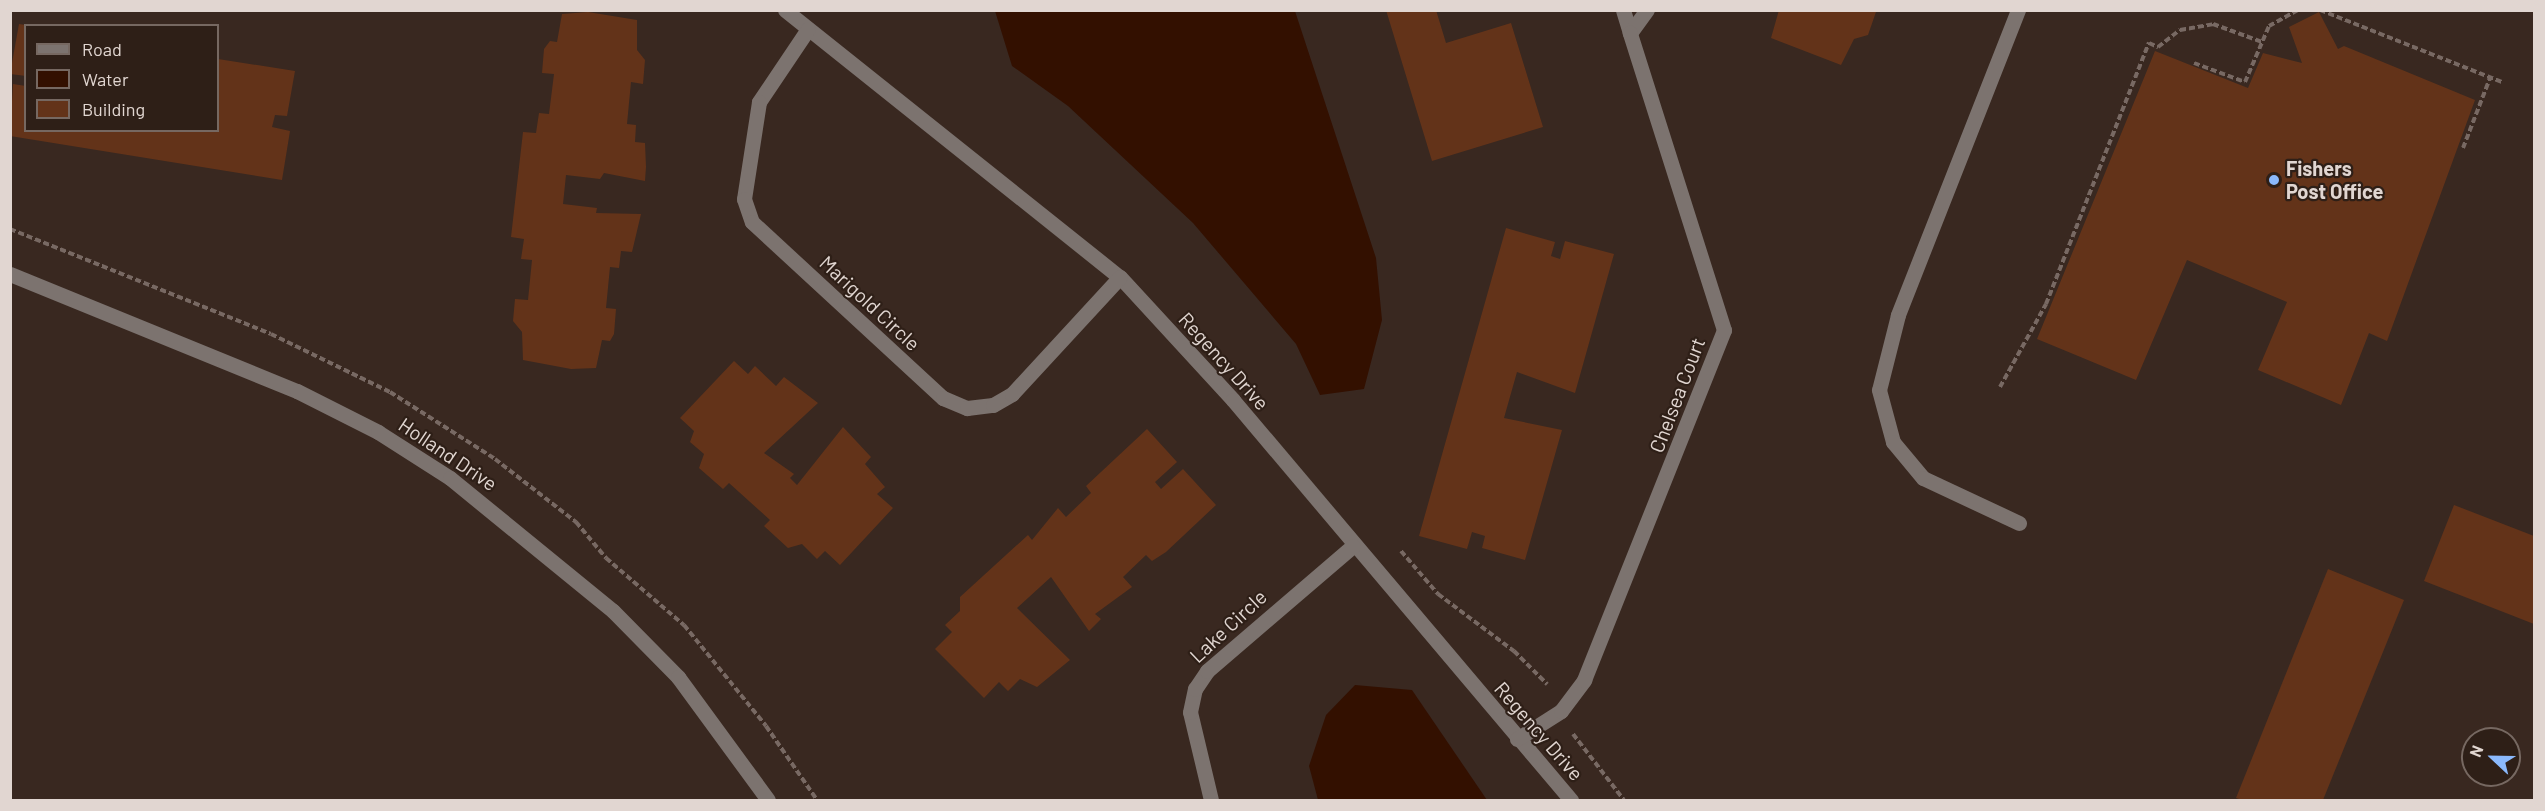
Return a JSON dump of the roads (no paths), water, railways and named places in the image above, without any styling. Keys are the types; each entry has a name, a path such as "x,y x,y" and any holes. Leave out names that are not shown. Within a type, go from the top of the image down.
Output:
{"street":[{"name":"Regency Drive","path":"785,10 1120,277 1233,400 1353,546 1571,801"},
{"name":"Chelsea Court","path":"1517,739 1561,711 1584,680 1724,330 1623,10"},
{"path":"1630,33 1647,10"},
{"path":"2018,10 1898,315 1880,390 1893,442 1923,478 2019,523"},
{"name":"Marigold Circle","path":"808,29 759,102 744,199 752,222 943,398 967,408 993,405 1012,394 1120,277"},
{"name":"Holland Drive","path":"10,274 297,391 378,432 450,478 613,611 678,677 768,801"},
{"name":"Lake Circle","path":"1211,801 1190,712 1195,689 1207,671 1353,546"}],"water":[{"path":"995,11 1295,11 1376,258 1382,320 1364,389 1320,395 1296,344 1193,223 1068,106 1012,66"},
{"path":"1355,685 1412,690 1487,800 1318,800 1309,766 1326,715"}],"place":[{"name":"Fishers Post Office","path":"2274,180"}]}
